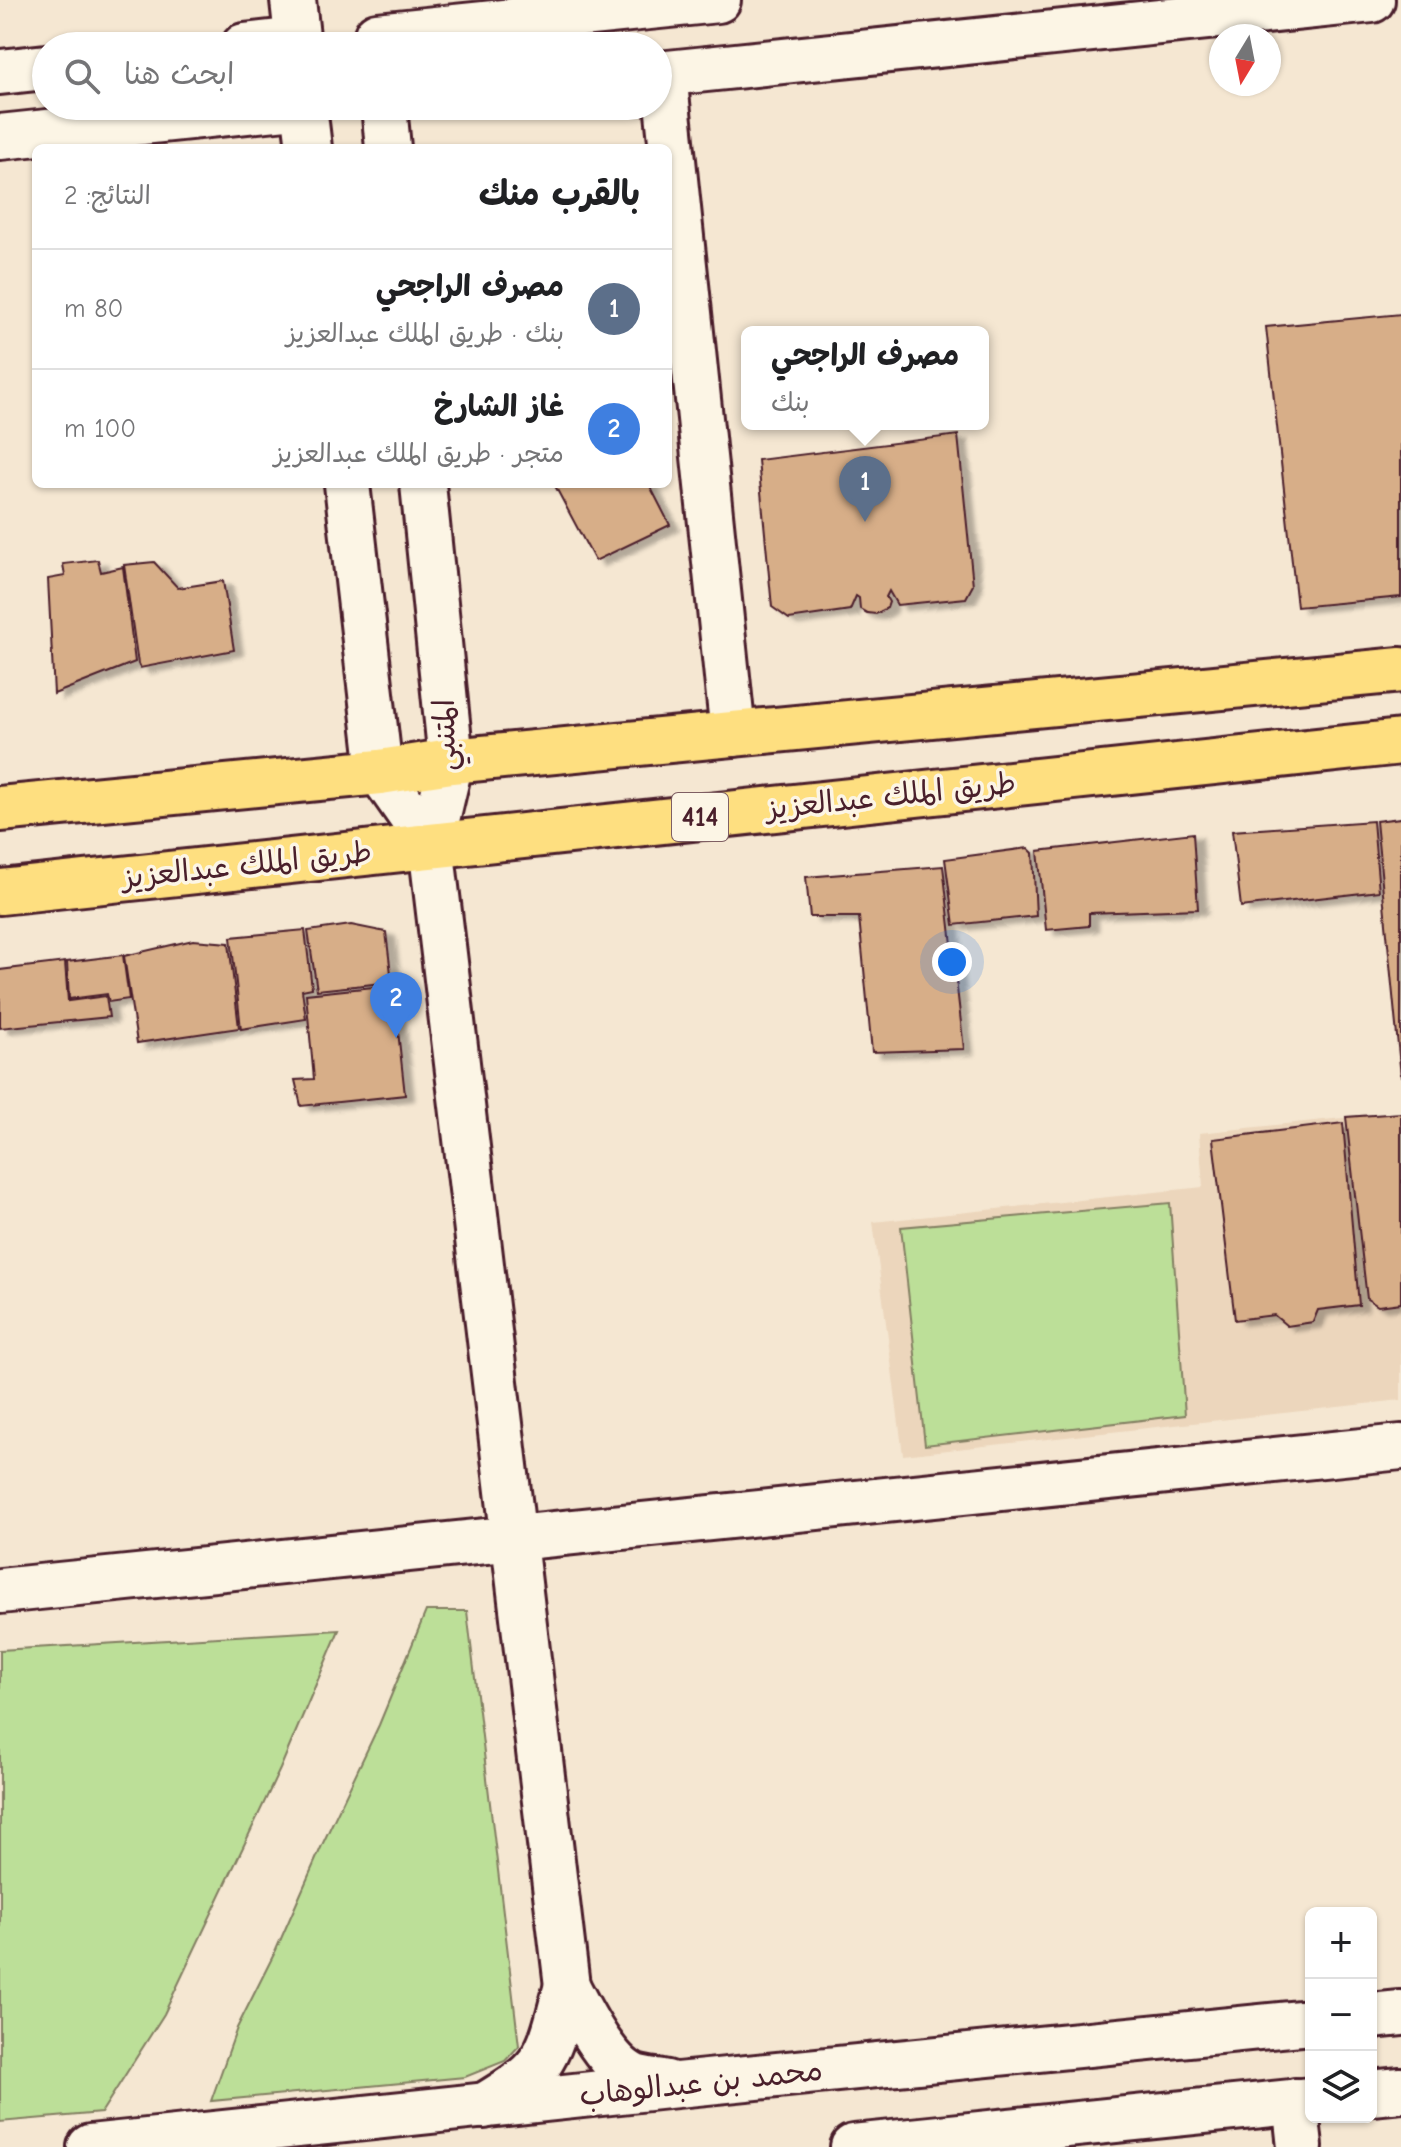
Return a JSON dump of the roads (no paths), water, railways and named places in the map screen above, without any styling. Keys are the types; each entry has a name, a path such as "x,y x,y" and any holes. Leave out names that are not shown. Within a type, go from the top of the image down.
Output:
{"highway":[{"path":"0,809 380,772 451,761 1401,670"},
{"name":"طريق الملك عبدالعزيز","path":"0,892 1401,742"}],"street":[{"path":"376,27 634,4 715,0"},
{"path":"672,73 1372,0"},
{"path":"0,72 32,69"},
{"path":"0,137 162,120"},
{"path":"306,120 309,144"},
{"path":"385,120 388,144"},
{"path":"666,120 669,144"},
{"path":"672,175 733,734"},
{"name":"المتنبي","path":"347,488 380,772 431,845"},
{"name":"المتنبي","path":"423,488 451,761 431,845"},
{"path":"431,845 567,1986 595,2037 614,2061 634,2076 677,2085"},
{"path":"0,1591 1401,1447"},
{"path":"484,2106 520,2082 539,2064 552,2039 567,1986"},
{"path":"1377,2015 1401,2013"},
{"name":"محمد بن عبدالوهاب","path":"90,2147 1305,2023"},
{"path":"1377,2092 1401,2090"},
{"path":"853,2147 1303,2100 1300,2147"}],"place":[{"name":"مصرف الراجحي","path":"865,522"},
{"name":"غاز الشارخ","path":"396,1038"}]}
